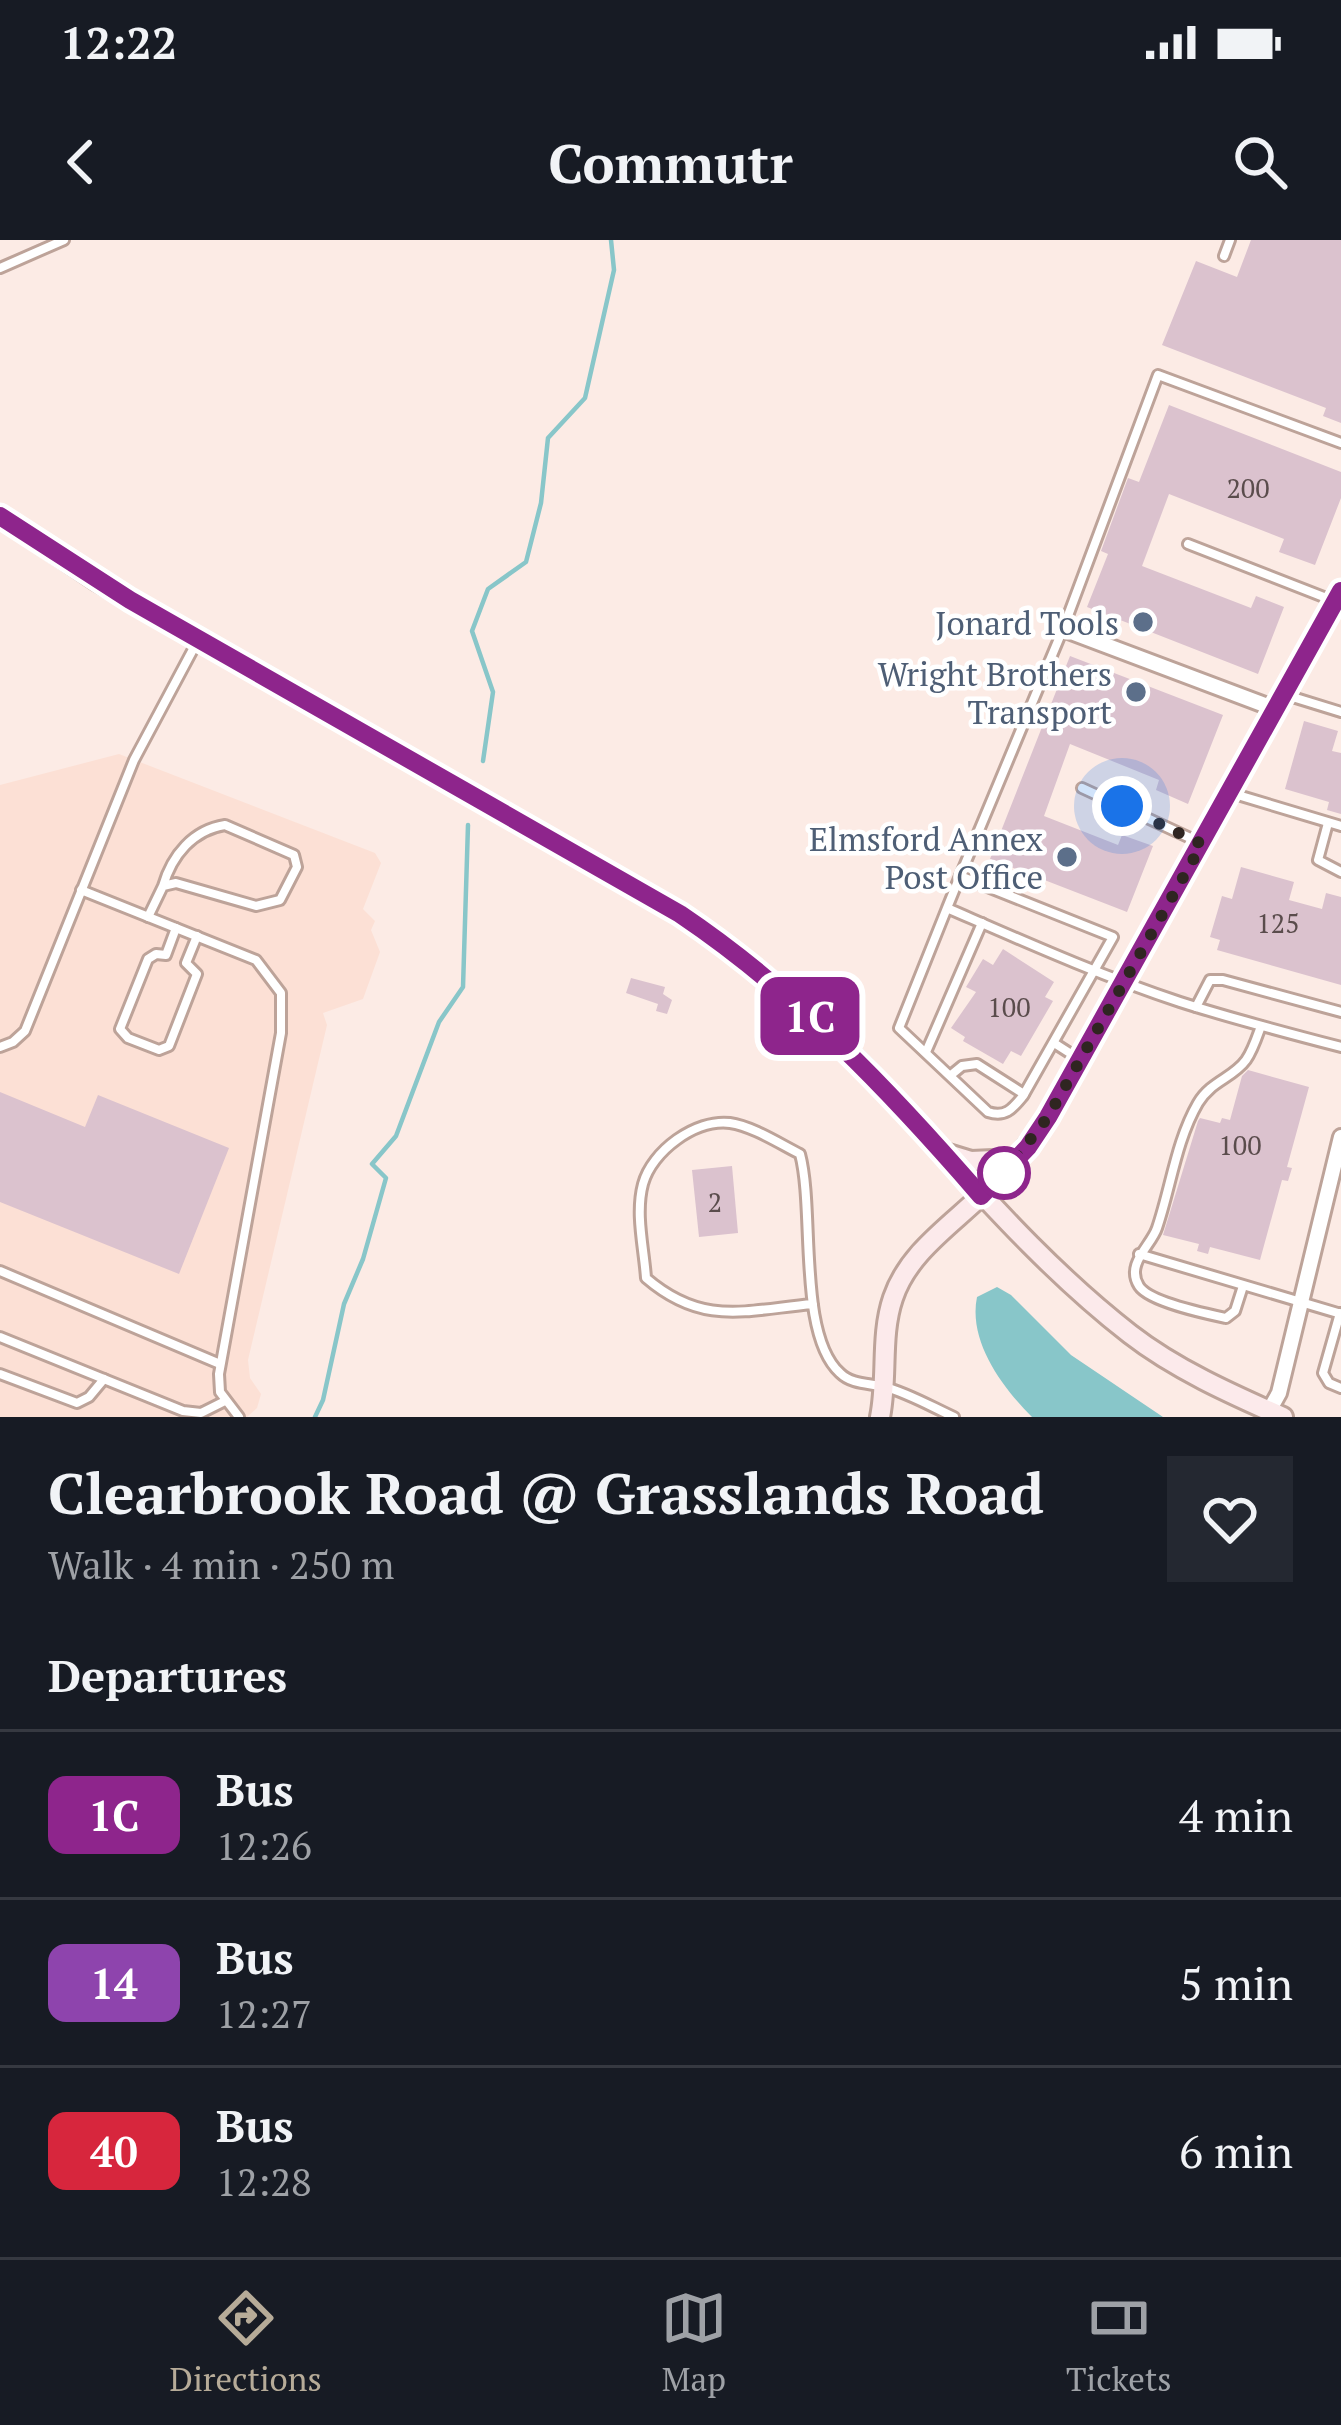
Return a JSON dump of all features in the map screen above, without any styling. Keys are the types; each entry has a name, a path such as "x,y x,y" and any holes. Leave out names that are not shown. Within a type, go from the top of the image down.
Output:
{"main road":[{"path":"0,516 198,640 680,914 739,954 854,1057 1032,1247 1135,1337 1214,1386 1276,1414"},
{"path":"880,1417 886,1387 887,1325 906,1271 1017,1159 1048,1117 1338,597"},
{"path":"943,1152 971,1161 1017,1159"}],"street":[{"path":"1063,628 1282,702"},
{"path":"1276,1414 1341,1138"}],"lane":[{"path":"0,268 64,240"},
{"path":"1224,256 1230,240"},
{"path":"960,876 1113,938 1024,1094 1010,1112 996,1115 899,1028 1011,744 1063,628 1158,374 1341,443"},
{"path":"1188,544 1338,597"},
{"path":"0,1047 25,1030 134,760 198,640"},
{"path":"1282,702 1341,712"},
{"path":"1082,788 1202,844"},
{"path":"1231,794 1341,826"},
{"path":"1328,823 1318,860 1341,872"},
{"path":"148,916 168,869 196,834 225,825 294,855 297,867 280,900 256,906 176,884 163,886"},
{"path":"81,890 256,960 280,993 283,1009 220,1364 220,1392 239,1417"},
{"path":"947,908 1196,1007 1341,1047"},
{"path":"926,1052 982,923"},
{"path":"166,955 176,928"},
{"path":"186,962 197,937"},
{"path":"166,955 186,962 196,974 169,1046 159,1050 128,1038 121,1029 148,959 166,955"},
{"path":"1196,1007 1210,980 1223,980 1341,1012"},
{"path":"1243,1286 1235,1311 1226,1318 1154,1297 1138,1284 1139,1254 1155,1235 1184,1130 1200,1098 1215,1081 1245,1061 1262,1026"},
{"path":"1054,1043 1081,1060"},
{"path":"952,1075 962,1066 977,1064 1024,1094"},
{"path":"813,1304 714,1312 689,1308 646,1278 640,1215 644,1182 660,1153 682,1136 731,1123 800,1154 813,1304 825,1350 841,1374 886,1387 952,1417"},
{"path":"1139,1254 1340,1314 1323,1373 1329,1383 1341,1388"},
{"path":"0,1271 220,1364"},
{"path":"0,1336 183,1411 201,1413 225,1401"},
{"path":"0,1374 77,1403 104,1379"}],"shaded area":[{"path":"119,754 375,853 381,863 363,909 375,921 371,930 380,952 363,999 323,1013 327,1025 248,1360 250,1378 261,1394 257,1408 247,1417 0,1417 0,785"}],"water":[{"path":"997,1287 1071,1355 1163,1417 1032,1417 999,1377 978,1330 977,1297"}],"building":[{"path":"1251,240 1341,240 1341,423 1323,416 1326,408 1162,345 1196,261 1237,277"},
{"path":"1169,405 1341,472 1341,498 1315,565 1279,552 1284,539 1169,494 1142,566 1251,608 1256,596 1284,607 1258,674 1087,607 1108,554 1101,551 1128,478 1139,482"},
{"path":"1070,656 1223,715 1188,804 1156,790 1159,780 1070,744 1044,816 1118,845 1122,835 1153,846 1127,912 990,859"},
{"path":"1304,721 1338,731 1332,751 1341,753 1341,814 1327,810 1329,802 1285,789"},
{"path":"1241,867 1294,882 1289,900 1322,909 1326,893 1341,897 1341,985 1217,950 1220,940 1210,937 1222,896 1232,899"},
{"path":"1003,949 1054,982 1045,997 1053,1001 1021,1056 1011,1051 1003,1064 963,1041 965,1037 951,1028 976,992 966,987 983,959 993,965"},
{"path":"631,978 665,987 663,994 672,1000 667,1014 656,1011 658,1004 626,993"},
{"path":"1248,1070 1309,1087 1287,1167 1292,1168 1288,1181 1282,1180 1260,1260 1210,1247 1208,1254 1197,1251 1199,1244 1163,1235 1198,1121 1230,1120 1242,1076"},
{"path":"0,1092 85,1127 98,1095 229,1148 179,1274 0,1202"},
{"path":"732,1166 738,1233 699,1237 692,1170"}],"waterway":[{"path":"483,761 493,692 472,631 488,589 526,562 541,503 548,438 585,398 614,270 611,240"},
{"path":"315,1417 344,1304 363,1259 386,1178 372,1164 396,1136 439,1022 463,987 468,825"}],"bus line":[{"name":"1C","path":"0,516 96,580 680,914 739,954 854,1057 981,1196 1028,1147 1048,1117 1341,591"}],"place":[{"name":"Jonard Tools","path":"1143,622"},
{"name":"Wright Brothers Transport","path":"1136,692"},
{"name":"Elmsford Annex Post Office","path":"1067,857"}],"route":[{"path":"1004,1173 1048,1117 1202,844 1122,806"}]}
